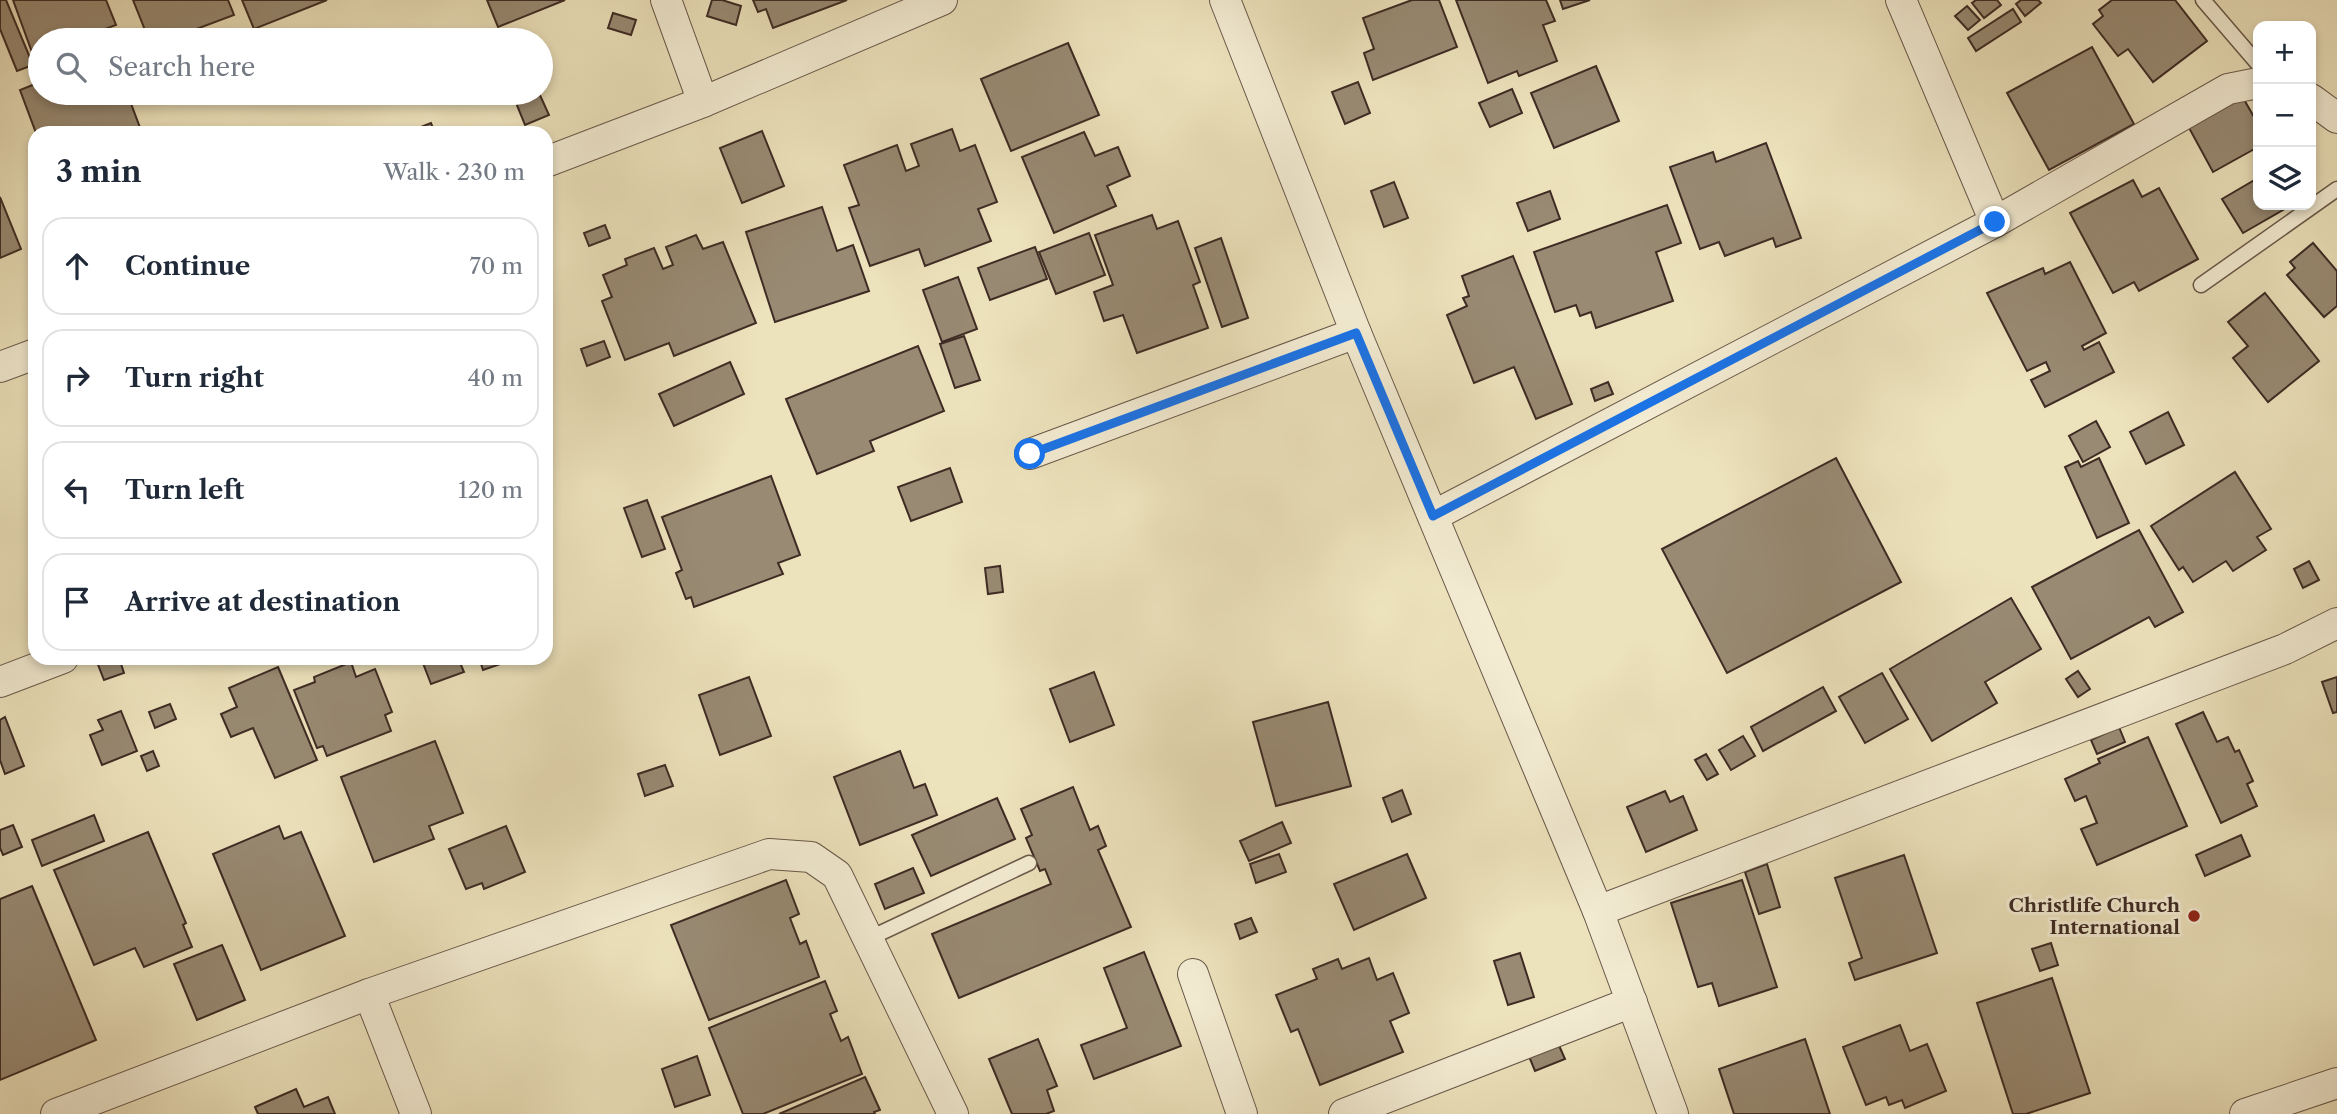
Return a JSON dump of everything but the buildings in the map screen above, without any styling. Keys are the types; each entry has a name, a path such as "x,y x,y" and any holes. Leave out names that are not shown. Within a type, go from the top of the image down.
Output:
{"street":[{"path":"666,0 703,102"},
{"path":"553,159 703,102 942,0"},
{"path":"1225,0 1356,333 1598,911 1673,1114"},
{"path":"1901,0 1995,222"},
{"path":"1433,516 1995,222 2228,89 2253,84"},
{"path":"2316,103 2337,118"},
{"path":"1030,454 1356,333"},
{"path":"0,367 28,357"},
{"path":"1598,911 2285,649 2337,622"},
{"path":"0,682 44,665"},
{"path":"56,1114 369,994 769,854 811,858 837,875 870,938 953,1114"},
{"path":"1193,974 1242,1114"},
{"path":"369,994 416,1114"},
{"path":"1344,1114 1632,1002"},
{"path":"2259,1112 2337,1083"}],"lane":[{"path":"2203,0 2253,58"},
{"path":"2201,285 2337,189"},
{"path":"870,938 1029,863"}],"place":[{"name":"Christlife Church International","path":"2194,916"}],"route":[{"path":"1030,454 1356,333 1433,516 1995,222"}]}
